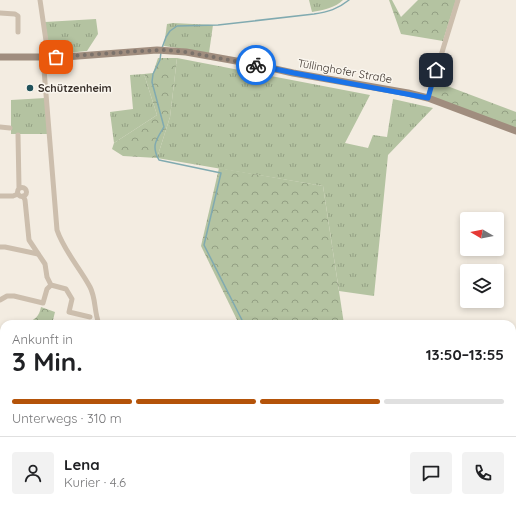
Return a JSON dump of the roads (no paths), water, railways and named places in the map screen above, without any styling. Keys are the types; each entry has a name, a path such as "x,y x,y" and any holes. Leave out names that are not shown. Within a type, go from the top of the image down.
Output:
{"main road":[{"name":"Tüllinghofer Straße","path":"45,57 158,50 186,52 428,98 516,131"},
{"path":"0,57 45,57"}],"street":[{"path":"40,0 46,41 45,57 57,230 63,244 92,292 97,320"},
{"path":"428,98 458,0"},
{"path":"0,13 15,14 18,16 18,32"},
{"path":"0,127 10,128"},
{"path":"18,135 19,187 17,190 25,200 29,240 27,247 23,251"},
{"path":"0,196 13,196 26,193 26,189 19,187"},
{"path":"29,240 45,264 47,277 51,285 66,289 72,299 69,312 90,317"},
{"path":"0,247 38,254"},
{"path":"0,300 7,296 14,296 43,303 47,290 51,285"}],"waterway":[{"path":"162,48 170,31 177,26 218,25 314,14 333,10 349,0"},
{"path":"161,52 160,60 153,74 152,82 164,127 156,143 155,151 159,160 221,173 204,245 242,320"}],"place":[{"name":"Schützenheim","path":"30,88"}]}
